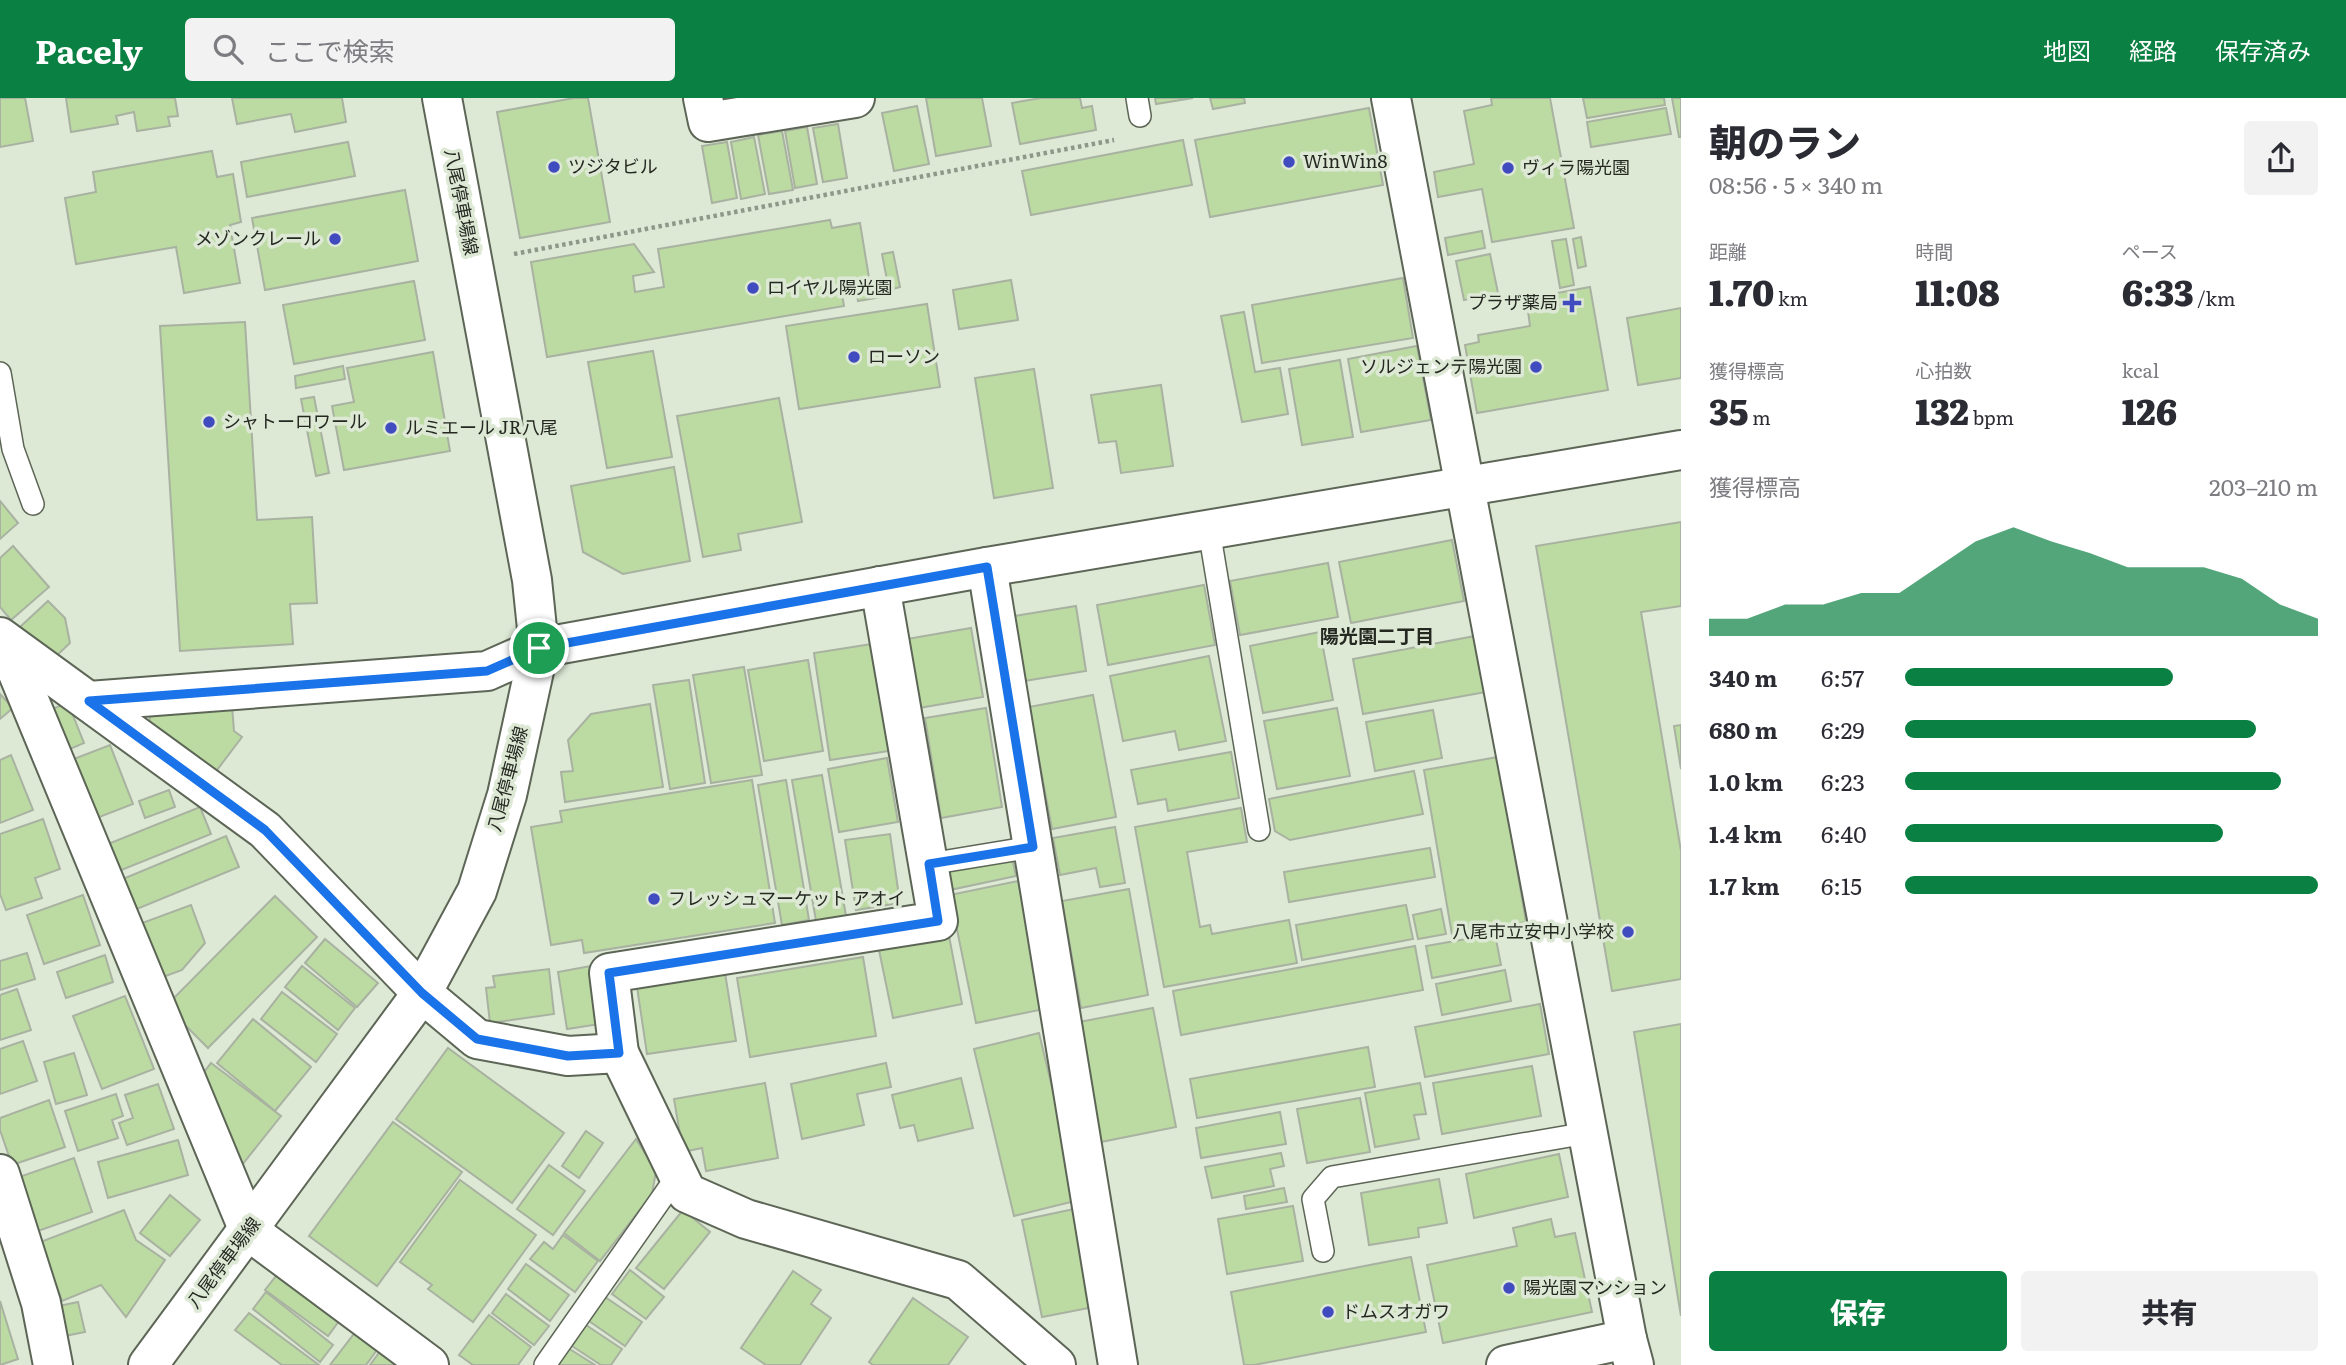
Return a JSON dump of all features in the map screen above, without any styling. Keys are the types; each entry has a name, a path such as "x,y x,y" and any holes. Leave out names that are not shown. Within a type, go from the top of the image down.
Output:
{"street":[{"name":"八尾停車場線","path":"148,1365 422,993 477,891 507,795 539,648 532,580 442,98"},
{"path":"703,98 708,122 855,98"},
{"path":"1391,98 1630,1352 1506,1365"},
{"path":"89,701 487,671 539,648 987,567 1681,450"},
{"path":"987,567 1118,1365"},
{"path":"880,586 938,921 609,973 619,1053 687,1193 746,1219 958,1280 1056,1365"},
{"path":"3,640 265,830 422,993 477,1039 568,1056 619,1053"},
{"path":"3,640 249,1230 429,1365"},
{"path":"0,1174 41,1303 53,1365"}],"lane":[{"path":"0,380 13,449 33,504"},
{"path":"1209,530 1259,830"},
{"path":"929,864 1033,847"},
{"path":"1323,1251 1313,1199 1332,1177 1587,1133"},
{"path":"545,1365 678,1175"}],"path":[{"path":"472,261 1138,135 1138,107"}],"building":[{"path":"0,98 25,98 33,141 0,147"},
{"path":"66,98 175,98 178,116 168,117 170,126 137,131 134,112 116,116 118,124 71,132"},
{"path":"232,98 342,98 346,122 295,132 291,114 237,124"},
{"name":"ツジタビル","path":"574,98 588,98 610,222 520,238 497,112"},
{"path":"926,98 982,98 991,146 936,156"},
{"path":"1041,98 1080,98 1082,108 1092,106 1096,130 1020,144 1012,103"},
{"path":"1155,98 1193,98 1156,104"},
{"path":"1210,98 1244,98 1245,103 1213,109"},
{"name":"ヴィラ陽光園","path":"1491,98 1550,98 1574,228 1492,242 1482,189 1438,197 1434,172 1474,164 1464,111 1492,105"},
{"path":"1583,98 1664,98 1665,105 1587,118"},
{"path":"1672,98 1681,98 1681,137 1679,137"},
{"path":"917,106 929,164 894,171 882,113"},
{"name":"WinWin8","path":"1369,108 1383,185 1210,217 1195,140"},
{"path":"1666,108 1671,134 1591,147 1587,122"},
{"path":"838,124 847,178 823,182 813,128"},
{"path":"807,127 817,184 795,188 785,131"},
{"path":"782,131 793,190 769,194 758,135"},
{"path":"754,137 765,194 741,199 731,142"},
{"path":"1183,140 1192,185 1031,215 1022,171"},
{"path":"348,142 355,176 247,197 241,162"},
{"path":"727,142 737,198 712,203 702,146"},
{"path":"212,151 217,177 233,174 241,222 230,225 240,283 184,293 176,247 76,264 65,198 96,192 93,172"},
{"name":"メゾンクレール","path":"405,190 418,261 265,290 252,218"},
{"name":"ロイヤル陽光園","path":"830,220 832,228 860,223 870,284 841,289 844,306 547,357 531,262 634,244 654,272 633,276 635,292 664,287 658,249"},
{"path":"1482,231 1485,248 1448,255 1445,238"},
{"path":"1581,237 1586,266 1578,268 1573,239"},
{"path":"1566,239 1574,285 1560,288 1552,241"},
{"path":"893,252 900,287 889,290 882,254"},
{"path":"1490,254 1498,293 1464,300 1456,261"},
{"path":"1403,278 1413,338 1262,363 1252,305"},
{"path":"1011,280 1018,320 959,329 953,290"},
{"path":"414,281 425,340 294,364 283,305"},
{"path":"880,285 882,297 858,301 856,289"},
{"name":"ソルジェンテ陽光園","path":"1590,287 1608,390 1477,413 1465,345 1479,342 1478,335 1530,326 1528,311 1559,305 1557,293"},
{"path":"927,304 940,387 799,409 786,326"},
{"path":"1681,308 1681,378 1638,385 1627,318"},
{"path":"1244,312 1255,372 1280,368 1288,414 1242,422 1221,316"},
{"name":"シャトーロワール","path":"245,322 257,520 312,517 317,603 290,604 293,644 180,651 160,326"},
{"path":"1417,346 1431,420 1361,432 1348,359"},
{"path":"653,351 672,457 607,468 588,362"},
{"name":"ルミエール JR八尾","path":"433,352 450,451 344,470 332,406 354,402 347,368"},
{"path":"1340,360 1353,437 1302,445 1289,369"},
{"path":"343,366 345,379 296,388 295,376"},
{"path":"1034,369 1053,488 994,498 975,378"},
{"path":"1161,385 1173,466 1121,473 1116,441 1099,443 1091,395"},
{"path":"314,397 329,473 316,476 301,399"},
{"path":"779,398 802,522 738,534 741,550 703,557 677,416"},
{"path":"674,467 690,561 623,574 583,552 571,486"},
{"path":"0,501 18,523 0,539"},
{"path":"1681,522 1681,606 1641,612 1681,851 1681,979 1612,991 1536,546"},
{"path":"1452,540 1464,601 1351,623 1339,562"},
{"path":"13,546 49,587 11,620 0,607 0,558"},
{"path":"1328,563 1338,617 1240,635 1230,581"},
{"path":"1204,585 1215,645 1108,665 1097,605"},
{"path":"48,601 65,618 70,643 52,660 20,627"},
{"path":"1076,606 1086,671 1018,682 1008,617"},
{"path":"971,628 983,697 919,708 907,639"},
{"path":"1320,632 1333,700 1263,713 1250,646"},
{"path":"1475,636 1486,692 1363,714 1353,659"},
{"path":"872,644 889,751 830,760 814,653"},
{"path":"1209,656 1226,741 1179,750 1175,731 1123,741 1110,676"},
{"path":"808,660 823,751 764,761 748,670"},
{"path":"744,667 762,775 711,783 693,675"},
{"path":"689,680 705,783 670,789 653,685"},
{"path":"0,694 13,708 0,719"},
{"path":"1093,695 1116,817 1052,829 1029,707"},
{"path":"68,703 84,743 63,752 46,711"},
{"path":"650,704 663,787 565,802 561,772 573,771 568,740 591,714"},
{"path":"232,706 234,731 242,737 214,774 149,722 151,713"},
{"path":"986,708 1002,807 941,818 925,718"},
{"path":"1337,708 1350,776 1277,789 1264,721"},
{"path":"1433,710 1442,758 1375,771 1366,722"},
{"path":"1681,725 1681,769 1674,726"},
{"path":"110,745 133,804 89,821 66,762"},
{"path":"1231,752 1239,798 1168,811 1166,799 1138,804 1131,770"},
{"path":"11,755 33,810 0,823 0,760"},
{"path":"1498,757 1526,922 1452,935 1424,770"},
{"path":"887,758 898,822 839,832 828,769"},
{"path":"1414,771 1423,814 1290,840 1275,831 1269,799"},
{"path":"822,775 846,916 816,921 792,780"},
{"path":"752,780 775,923 584,953 582,940 551,945 531,827 562,822 560,811"},
{"path":"786,780 809,920 782,925 758,785"},
{"path":"169,790 175,807 145,818 139,801"},
{"path":"200,807 211,834 114,873 103,846"},
{"path":"1241,808 1247,842 1187,852 1200,927 1210,925 1212,934 1289,920 1297,963 1164,987 1135,827"},
{"path":"43,819 60,869 35,878 42,898 6,910 0,894 0,834"},
{"path":"1115,827 1125,883 1100,887 1096,868 1060,875 1053,838"},
{"path":"890,834 900,903 856,910 845,840"},
{"path":"226,836 239,867 132,911 118,881"},
{"path":"1430,848 1435,877 1289,902 1284,872"},
{"path":"1012,858 1016,876 950,890 946,872"},
{"path":"1018,881 1044,1009 976,1023 950,895"},
{"path":"1129,889 1148,995 1081,1008 1062,901"},
{"path":"83,895 100,945 44,964 27,915"},
{"path":"275,896 317,937 208,1048 166,1006"},
{"path":"191,905 205,943 182,970 155,980 134,926"},
{"path":"1406,905 1413,939 1302,960 1296,925"},
{"path":"1441,909 1446,934 1418,939 1413,915"},
{"path":"1495,934 1501,965 1432,978 1426,946"},
{"path":"949,936 962,1004 893,1018 879,950"},
{"path":"325,939 378,983 357,1007 305,963"},
{"path":"1415,946 1423,990 1181,1035 1173,991"},
{"path":"27,953 35,979 0,990 0,961"},
{"path":"105,955 113,982 66,998 57,972"},
{"path":"863,957 876,1036 750,1057 737,978"},
{"path":"302,966 355,1008 338,1030 285,987"},
{"path":"591,966 600,1024 567,1029 558,972"},
{"path":"549,969 554,1014 490,1023 486,988 495,987 493,976"},
{"path":"1505,970 1511,1001 1442,1015 1436,984"},
{"path":"725,973 736,1041 647,1054 637,987"},
{"path":"17,989 31,1030 0,1040 0,995"},
{"path":"282,992 337,1034 316,1062 261,1019"},
{"path":"125,996 154,1069 102,1089 73,1016"},
{"path":"1540,1004 1549,1054 1425,1077 1415,1027"},
{"path":"1153,1008 1176,1127 1101,1142 1079,1022"},
{"path":"253,1019 311,1067 275,1111 217,1063"},
{"path":"1681,1024 1681,1316 1634,1032"},
{"path":"1039,1033 1079,1200 1014,1216 974,1049"},
{"path":"23,1041 37,1081 0,1094 0,1049"},
{"path":"1368,1047 1375,1087 1197,1118 1190,1079"},
{"path":"448,1048 564,1133 512,1203 396,1119"},
{"path":"74,1053 87,1095 56,1104 44,1062"},
{"path":"211,1063 281,1116 234,1175 196,1083"},
{"path":"886,1063 891,1087 857,1094 864,1125 802,1139 791,1084"},
{"path":"1532,1066 1541,1116 1442,1134 1433,1083"},
{"path":"961,1078 973,1128 918,1141 914,1125 900,1128 892,1095"},
{"path":"765,1083 778,1158 706,1171 702,1148 683,1152 674,1099"},
{"path":"1420,1083 1426,1114 1414,1115 1419,1139 1375,1147 1365,1093"},
{"path":"158,1084 174,1129 127,1145 119,1123 133,1118 125,1095"},
{"path":"116,1094 123,1116 112,1120 118,1138 78,1151 65,1111"},
{"path":"1360,1098 1370,1152 1307,1163 1297,1109"},
{"path":"49,1100 65,1147 12,1165 0,1130 0,1118"},
{"path":"1280,1112 1286,1144 1201,1158 1196,1128"},
{"path":"393,1122 462,1172 377,1286 309,1236"},
{"path":"586,1131 603,1143 579,1178 562,1166"},
{"path":"636,1139 656,1171 652,1194 600,1261 564,1233"},
{"path":"178,1140 188,1175 108,1198 98,1162"},
{"path":"1281,1153 1284,1166 1270,1169 1274,1186 1212,1198 1205,1167"},
{"path":"1559,1154 1568,1197 1474,1218 1466,1174"},
{"path":"74,1158 92,1212 38,1231 19,1177"},
{"path":"549,1165 585,1191 553,1235 517,1209"},
{"path":"1439,1179 1447,1223 1418,1228 1419,1237 1369,1245 1361,1193"},
{"path":"460,1180 536,1235 473,1322 428,1289 432,1285 400,1262"},
{"path":"1284,1188 1287,1202 1246,1209 1244,1196"},
{"path":"170,1195 200,1220 170,1256 140,1233"},
{"path":"1293,1206 1303,1261 1227,1274 1218,1219"},
{"path":"1079,1208 1099,1306 1042,1317 1022,1220"},
{"path":"124,1210 136,1240 165,1260 126,1317 101,1285 62,1301 55,1282 45,1285 30,1246"},
{"path":"683,1210 710,1232 664,1289 636,1268"},
{"name":"陽光園マンション","path":"1551,1219 1555,1237 1575,1233 1592,1312 1443,1343 1427,1265 1517,1246 1513,1228"},
{"path":"563,1235 598,1261 575,1292 530,1259 544,1242 553,1249"},
{"name":"ドムスオガワ","path":"1411,1257 1426,1332 1244,1365 1231,1292"},
{"path":"526,1264 569,1295 550,1321 508,1289"},
{"path":"630,1270 664,1297 646,1319 612,1294"},
{"path":"280,1271 342,1317 328,1336 265,1290"},
{"path":"793,1271 821,1290 811,1304 831,1318 800,1365 766,1365 741,1348"},
{"path":"266,1292 333,1345 320,1362 253,1309"},
{"path":"506,1294 549,1326 534,1345 492,1313"},
{"path":"605,1297 642,1322 625,1346 589,1321"},
{"path":"913,1298 968,1337 948,1365 873,1365 869,1362"},
{"path":"0,1301 18,1359 0,1365"},
{"path":"78,1302 85,1332 60,1337 54,1307"},
{"path":"249,1313 319,1365 282,1365 235,1330"},
{"path":"489,1315 531,1347 518,1365 473,1365 459,1355"},
{"path":"586,1325 622,1349 611,1365 601,1365 572,1346"},
{"path":"360,1326 382,1343 366,1365 330,1365"},
{"path":"384,1346 401,1359 397,1365 370,1365"},
{"path":"568,1348 595,1365 557,1365"}],"place":[{"name":"WinWin8","path":"1289,162"},
{"name":"ツジタビル","path":"554,167"},
{"name":"ヴィラ陽光園","path":"1508,168"},
{"name":"メゾンクレール","path":"335,239"},
{"name":"ロイヤル陽光園","path":"753,288"},
{"name":"プラザ薬局","path":"1572,303"},
{"name":"ローソン","path":"854,357"},
{"name":"ソルジェンテ陽光園","path":"1536,367"},
{"name":"シャトーロワール","path":"209,422"},
{"name":"ルミエール JR八尾","path":"391,428"},
{"name":"フレッシュマーケット アオイ","path":"654,899"},
{"name":"八尾市立安中小学校","path":"1628,932"},
{"name":"陽光園マンション","path":"1509,1288"},
{"name":"ドムスオガワ","path":"1328,1312"}],"district":[{"name":"陽光園二丁目","path":"1377,636"}],"route":[{"path":"987,567 1033,847 929,864 938,921 609,973 619,1053 568,1056 477,1039 422,993 265,830 89,701 487,671 539,648 987,567"}]}
